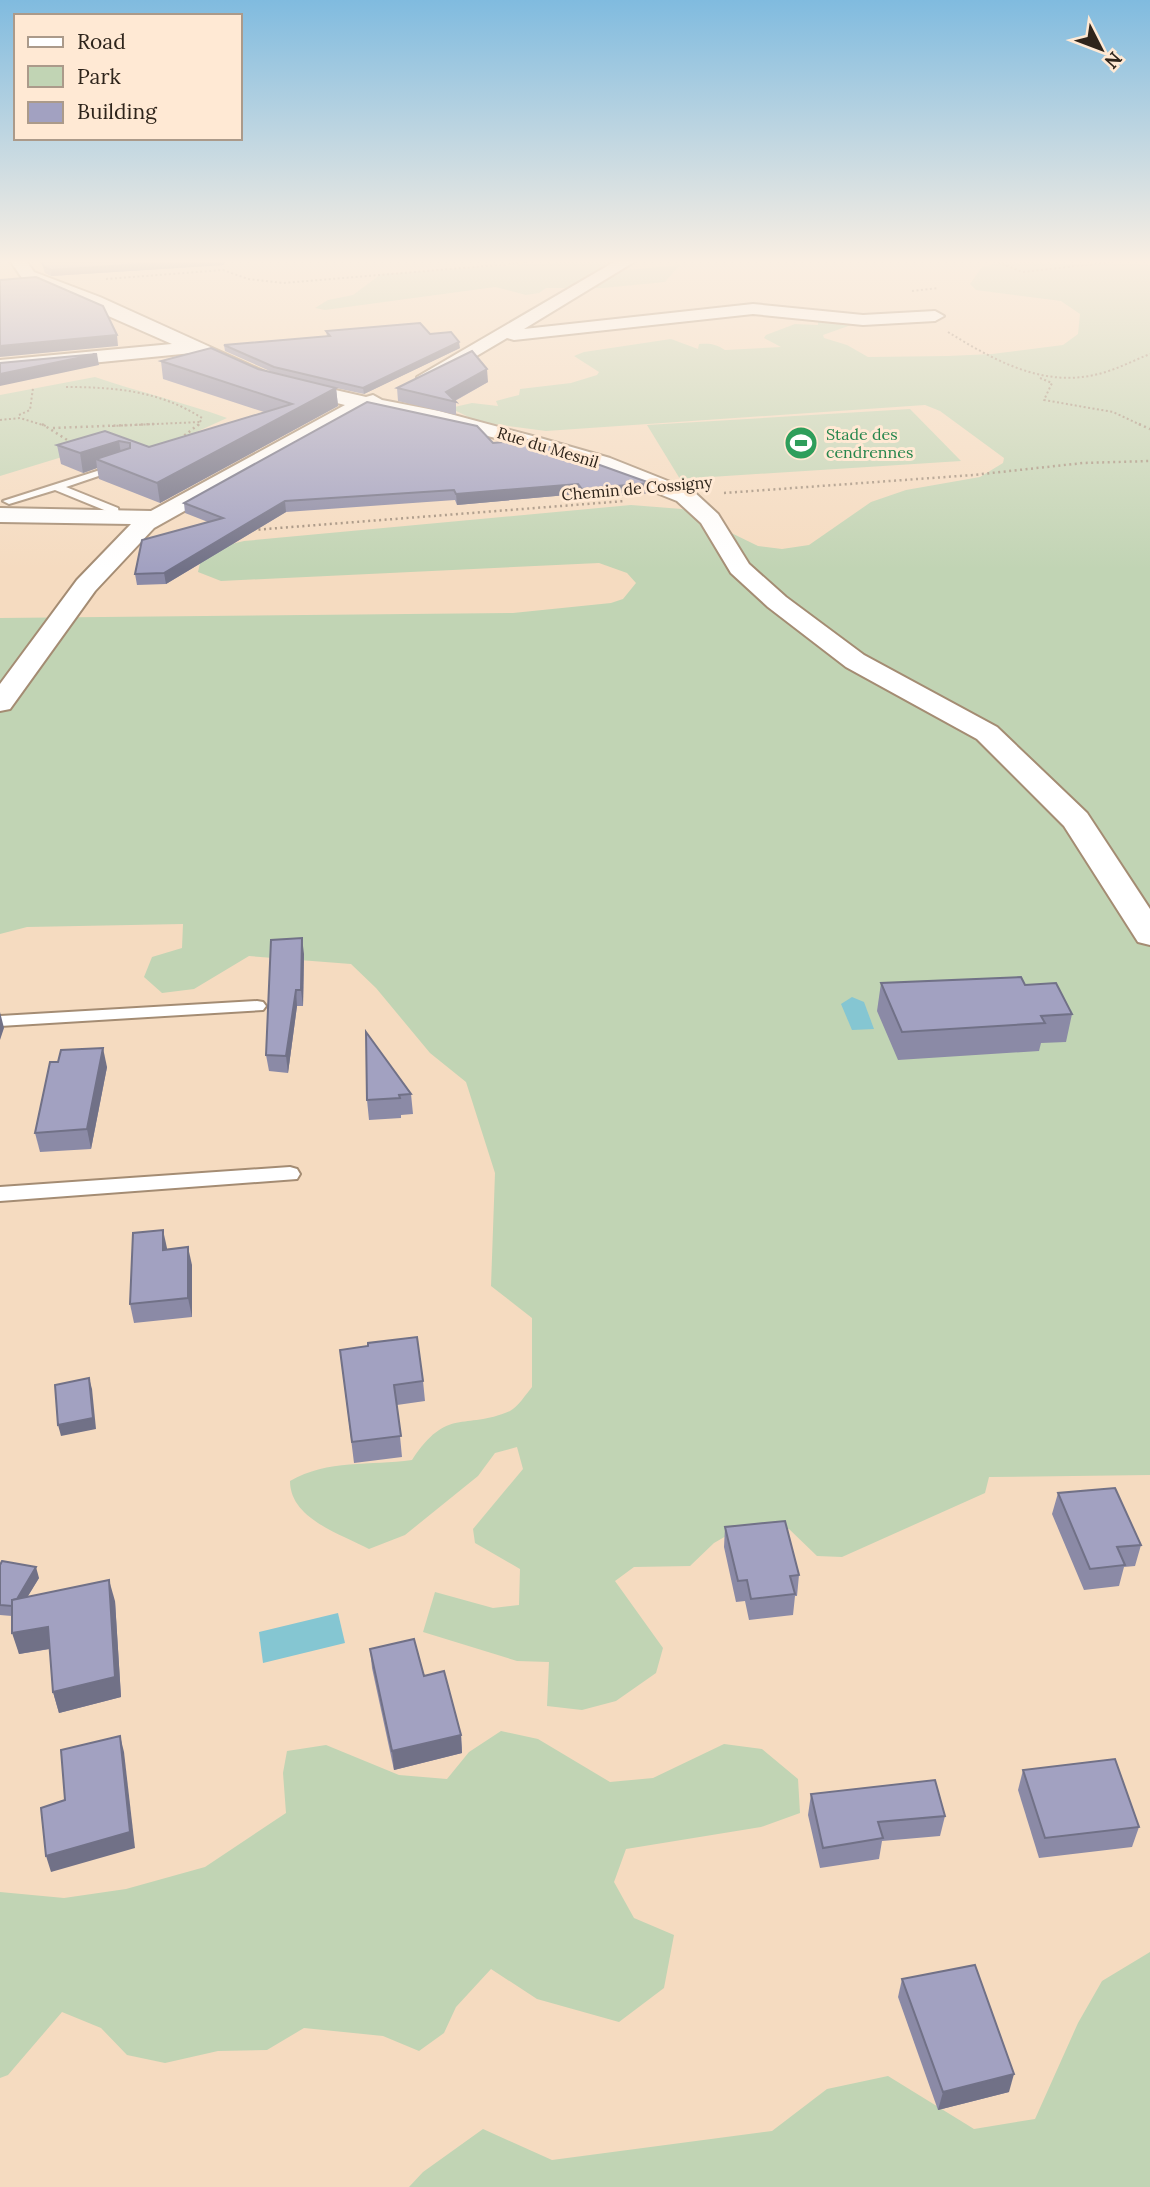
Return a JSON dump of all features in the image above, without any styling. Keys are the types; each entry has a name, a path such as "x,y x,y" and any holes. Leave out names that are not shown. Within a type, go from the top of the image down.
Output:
{"street":[{"path":"0,366 20,364"},
{"name":"Rue du Mesnil","path":"232,364 267,380 363,403 439,417 533,442 602,463 685,496"},
{"path":"0,702 126,540 150,520 363,403 402,389 448,364"},
{"path":"685,496 710,519 740,568 777,602 855,661 987,733 1076,820 1150,935"},
{"path":"4,508 150,520"}],"lane":[{"path":"4,508 56,487 127,465"},
{"path":"56,487 114,510 116,517"},
{"path":"0,1021 257,1006"},
{"path":"0,1194 290,1174"}],"path":[{"path":"1006,364 1052,383 1044,400 1113,412 1150,429"},
{"path":"1036,377 1093,375 1123,364"},
{"path":"0,420 30,410 33,387 44,387"},
{"path":"55,387 97,387 160,397 191,410 202,418 197,428 175,442"},
{"path":"19,415 53,428 72,443"},
{"path":"53,428 200,422"},
{"name":"Chemin de Cossigny","path":"685,496 973,475 1083,463 1150,461"},
{"name":"Chemin de Cossigny","path":"244,531 630,501"}],"green space":[{"path":"587,364 1150,364 1150,1475 989,1477 985,1493 842,1557 817,1556 789,1529 747,1524 714,1543 690,1566 634,1567 615,1581 663,1648 656,1673 616,1701 582,1710 547,1706 549,1662 517,1661 423,1632 435,1592 493,1608 519,1605 520,1569 475,1543 473,1529 523,1469 517,1447 495,1453 478,1476 405,1535 369,1549 319,1524 298,1506 292,1494 290,1481 319,1469 412,1460 436,1432 446,1426 494,1417 510,1411 532,1387 532,1318 491,1286 495,1173 466,1082 430,1053 376,988 351,964 249,956 194,989 162,993 144,977 152,957 182,948 183,924 27,927 0,934 0,618 513,613 611,603 623,599 636,583 627,573 599,563 221,581 198,572 200,563 223,546 244,541 631,505 682,509 758,546 782,549 809,545 871,502 906,490 980,477 1003,463 1004,458 940,411 925,405 546,431 479,422 450,408 472,403 498,406 496,401 519,395 520,389 571,383 599,372"},
{"path":"95,377 227,418 161,448 98,446 0,476 0,395"},
{"name":"Stade des cendrennes","path":"910,409 961,461 680,479 647,425"},
{"path":"501,1731 538,1739 610,1782 653,1778 724,1744 762,1749 798,1779 800,1813 761,1827 626,1849 614,1882 634,1918 674,1935 664,1988 619,2022 537,1999 491,1969 456,2007 444,2033 419,2051 383,2036 304,2028 267,2050 218,2051 165,2063 127,2055 101,2028 62,2012 8,2075 0,2078 0,1892 64,1898 126,1889 205,1867 286,1813 283,1773 287,1751 326,1745 399,1775 447,1779 469,1752"},
{"path":"1150,1952 1150,2187 409,2187 423,2172 483,2129 552,2160 772,2131 827,2089 888,2076 974,2129 1035,2119 1078,2023 1102,1981"}],"water":[{"path":"852,997 864,1002 874,1029 852,1030 841,1004"},
{"path":"338,1613 345,1643 263,1663 259,1632"}],"building":[{"path":"0,364 48,364 0,374"},
{"path":"170,364 247,364 336,388 157,483 96,459 130,448 130,443 119,441 80,453 57,445 105,431 149,447 292,404"},
{"path":"267,364 413,364 363,388"},
{"path":"446,364 483,364 487,369 446,392 456,402 397,388"},
{"path":"367,402 477,426 493,443 530,440 650,483 582,489 578,484 456,494 454,490 285,501 164,573 135,574 142,540 223,518 184,503"},
{"path":"302,938 301,990 296,990 286,1056 266,1055 271,940"},
{"path":"1021,977 1025,985 1056,983 1072,1014 1041,1016 1045,1023 902,1032 881,983"},
{"path":"366,1032 411,1094 399,1095 400,1098 367,1100"},
{"path":"103,1048 87,1129 35,1133 50,1062 58,1062 61,1050"},
{"path":"163,1230 163,1250 188,1247 188,1298 130,1304 133,1233"},
{"path":"417,1337 423,1381 394,1385 401,1436 352,1442 340,1350 368,1346 368,1343"},
{"path":"89,1378 93,1418 58,1425 55,1385"},
{"path":"1115,1488 1141,1545 1117,1547 1125,1565 1090,1569 1058,1493"},
{"path":"785,1521 799,1575 790,1576 795,1594 751,1599 747,1580 738,1581 725,1527"},
{"path":"2,1561 36,1567 17,1599 12,1600 12,1606 0,1605"},
{"path":"109,1580 115,1677 53,1692 48,1627 12,1633 12,1600"},
{"path":"414,1639 424,1676 444,1671 461,1735 392,1751 370,1649"},
{"path":"120,1736 130,1832 46,1856 41,1808 65,1800 61,1750"},
{"path":"1115,1759 1139,1827 1045,1838 1023,1770"},
{"path":"935,1780 945,1816 878,1822 883,1838 823,1848 811,1794"},
{"path":"975,1965 1014,2074 943,2092 902,1979"}],"place":[{"name":"Stade des cendrennes","path":"801,443"}]}
